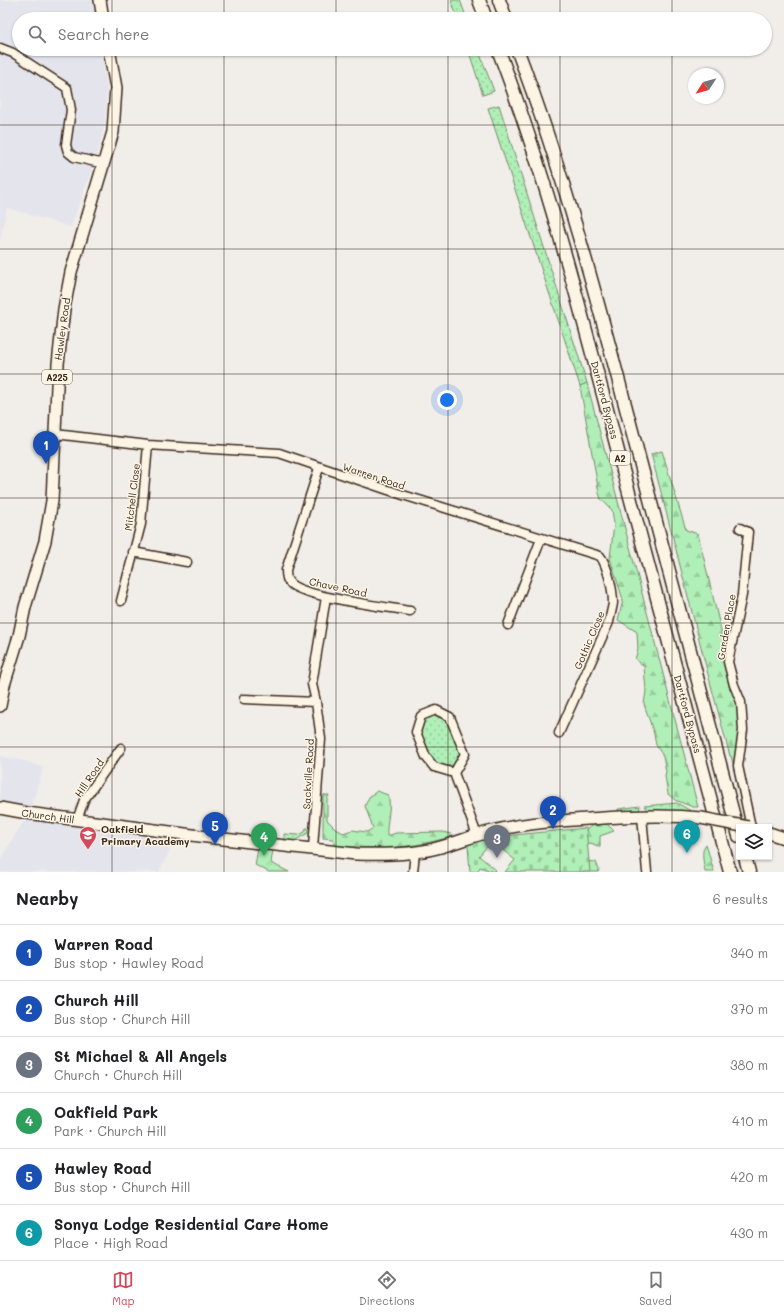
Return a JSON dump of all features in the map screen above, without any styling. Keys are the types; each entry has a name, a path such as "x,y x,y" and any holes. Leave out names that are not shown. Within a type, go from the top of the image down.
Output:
{"highway":[{"path":"479,0 483,12"},
{"path":"499,0 503,12"},
{"name":"Dartford Bypass","path":"500,56 532,146 593,356 730,872"},
{"name":"Dartford Bypass","path":"520,56 568,198 599,305 736,825"},
{"path":"746,860 749,872"}],"main road":[{"path":"100,0 102,12"},
{"name":"Hawley Road","path":"0,704 4,685 19,636 25,607 45,541 52,501 58,364 64,309 71,272 113,132 116,88 109,56"},
{"name":"Church Hill","path":"0,808 77,820 215,838 314,848 356,854 379,855 415,852 437,848 477,835 507,828 552,822 662,816 701,818 736,824"},
{"path":"772,834 784,838"}],"street":[{"path":"0,48 12,53"},
{"path":"18,56 67,88 70,110 66,145 68,152 74,157 104,164"},
{"name":"Warren Road","path":"55,434 148,445 279,453 319,468 595,555"},
{"name":"Mitchell Close","path":"120,601 141,524 148,445"},
{"name":"Chave Road","path":"319,468 286,570 288,581 295,587 326,597 410,611"},
{"name":"Garden Place","path":"740,528 748,532 742,595 728,662 734,685 741,702 743,730 738,766 749,824"},
{"path":"508,625 541,539"},
{"path":"133,552 188,562"},
{"name":"Gothic Close","path":"559,733 609,622 612,611 613,596 606,568 600,556 595,555"},
{"name":"Sackville Road","path":"314,848 321,739 312,684 326,597"},
{"path":"244,699 316,702"},
{"path":"436,710 450,717 465,754 454,773 434,767 426,756 416,732 421,716 436,710"},
{"name":"Hill Road","path":"77,820 84,800 121,748"},
{"path":"454,773 477,835"},
{"path":"642,816 647,872"},
{"path":"413,872 415,852"}],"shaded area":[{"path":"0,0 94,0 96,12 12,12 12,56 102,56 107,86 105,124 97,154 71,227 7,208 0,241"},
{"path":"0,756 28,762 43,768 33,798 31,810 0,802"},
{"name":"Oakfield Primary Academy","path":"25,819 174,841 159,872 0,872 0,860"}],"green space":[{"path":"451,0 460,0 464,12 455,12"},
{"path":"470,56 481,56 494,91 483,95"},
{"path":"499,105 587,383 580,386 488,108"},
{"path":"587,383 698,807 693,807 675,800 668,794 663,756 656,745 644,704 646,691 644,666 635,659 638,650 637,632 618,620 623,600 610,558 614,524 612,510 601,499 599,493 580,386"},
{"path":"662,451 686,530 698,534 739,706 741,716 734,768 651,454"},
{"path":"437,714 449,721 462,754 456,764 445,767 432,761 419,730 422,720"},
{"path":"377,791 388,795 389,810 387,836 396,833 443,832 451,834 451,837 415,845 384,848 334,845 333,839 323,838 323,795 329,795 327,800 327,820 335,828 343,833 352,830 367,832 373,828 365,806 369,797"},
{"path":"677,803 691,811 648,811 644,806"},
{"path":"640,806 639,811 618,812 618,809"},
{"path":"607,824 614,831 600,836 600,847 591,843 581,847 582,861 596,862 599,870 598,872 576,872 579,836 591,826"},
{"path":"306,828 308,828 308,833 294,841 284,839 284,834 299,835 305,832"},
{"path":"586,828 590,872 505,872 515,860 497,845 493,848 489,844 479,856 496,870 494,872 480,867 477,872 470,872 468,845 493,837"},
{"path":"706,844 714,872 705,872 703,850"},
{"path":"258,849 273,850 271,863 289,872 269,872 255,865"}],"place":[{"name":"Warren Road","path":"46,464"},
{"name":"Church Hill","path":"553,829"},
{"name":"Hawley Road","path":"215,845"},
{"name":"Oakfield Primary Academy","path":"88,850"},
{"name":"Sonya Lodge Residential Care Home","path":"687,853"},
{"name":"Oakfield Park","path":"264,856"},
{"name":"St Michael & All Angels","path":"497,858"}]}
